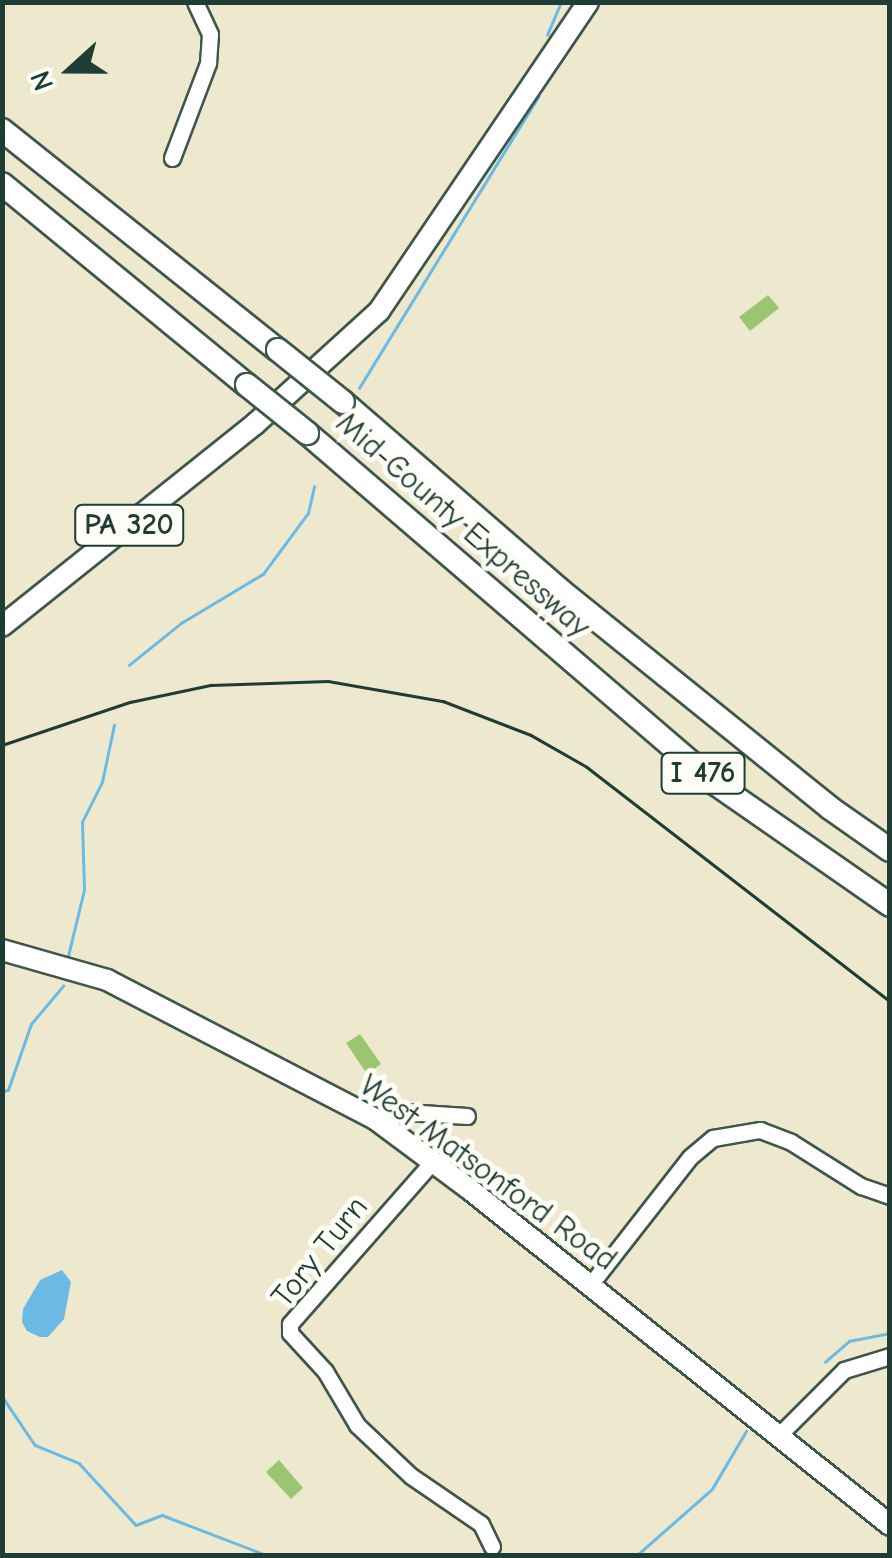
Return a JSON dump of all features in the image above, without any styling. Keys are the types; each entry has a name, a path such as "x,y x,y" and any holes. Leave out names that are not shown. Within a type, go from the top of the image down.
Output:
{"highway":[{"name":"Mid-County Expressway","path":"2,130 343,402 560,590 830,808 890,850"},
{"name":"Mid-County Expressway","path":"2,184 306,434 716,784 890,905"}],"main road":[{"name":"PA 320","path":"2,626 256,424 378,311 588,2"},
{"name":"West Matsonford Road","path":"2,950 107,980 375,1119 890,1525"}],"street":[{"path":"172,158 208,63 210,34 196,2"},
{"path":"375,1119 406,1112 467,1116"},
{"path":"590,1285 690,1157 713,1138 760,1130 791,1142 861,1186 890,1196"},
{"name":"Tory Turn","path":"433,1162 290,1324 290,1334 325,1371 356,1425 412,1476 481,1524 492,1547"},
{"path":"780,1435 844,1370 890,1356"}],"green space":[{"path":"768,295 779,308 750,331 739,317"},
{"path":"360,1034 381,1064 367,1074 346,1043"},
{"path":"279,1460 303,1488 291,1499 266,1472"}],"water":[{"path":"62,1270 71,1282 64,1319 48,1337 40,1337 27,1331 22,1322 23,1309 40,1280"}],"waterway":[{"path":"547,35 561,2"},
{"path":"359,388 538,97"},
{"path":"129,665 181,623 263,574 308,513 314,487"},
{"path":"68,956 84,890 82,822 102,782 114,725"},
{"path":"2,1091 8,1090 31,1024 63,986"},
{"path":"825,1362 849,1341 890,1333"},
{"path":"2,1396 35,1445 79,1463 136,1525 162,1515 269,1556"},
{"path":"636,1556 712,1489 746,1431"}],"tram line":[{"path":"2,745 130,702 211,685 328,681 443,701 531,735 587,767 890,1001"}]}
